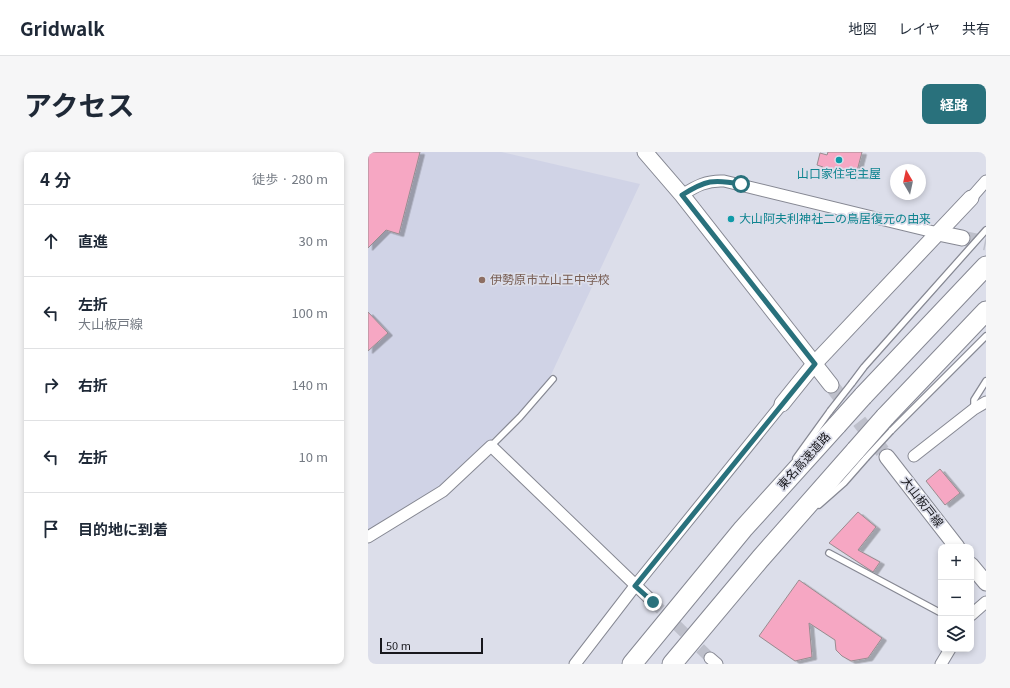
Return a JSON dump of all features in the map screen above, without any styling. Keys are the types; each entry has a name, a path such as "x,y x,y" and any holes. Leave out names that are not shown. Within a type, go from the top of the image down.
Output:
{"highway":[{"name":"東名高速道路","path":"632,664 857,390 986,266"},
{"path":"672,664 760,559 861,454 986,311"}],"main road":[{"path":"645,152 682,195 831,384"},
{"path":"782,404 815,364 971,198"},
{"path":"938,233 962,238"},
{"name":"大山板戸線","path":"887,457 955,544"},
{"path":"974,569 986,583"}],"street":[{"path":"682,195 706,182 714,180 724,181 938,233"},
{"path":"971,198 986,181"},
{"path":"914,456 974,409 986,402"},
{"path":"575,664 635,586 782,404"},
{"path":"368,537 443,491 491,446 653,602"},
{"path":"974,612 986,602"},
{"path":"941,664 948,652"}],"lane":[{"path":"857,390 924,298 986,230"},
{"path":"888,424 986,336"},
{"path":"491,446 520,418 553,379"},
{"path":"974,409 974,400 986,381"},
{"path":"793,461 833,418"},
{"path":"816,508 844,483 861,454"},
{"path":"743,529 780,479"},
{"path":"760,559 805,518"},
{"path":"829,553 938,611"}],"shaded area":[{"name":"伊勢原市立山王中学校","path":"368,152 501,152 640,184 550,377 522,410 444,485 368,532"}],"building":[{"path":"368,152 420,152 399,234 386,230 368,248"},
{"name":"山口家住宅主屋","path":"828,152 862,152 857,171 855,171 853,177 822,169 823,167 817,165 820,153 827,155"},
{"path":"368,312 388,333 368,351"},
{"path":"940,469 960,493 945,505 926,481"},
{"path":"858,512 876,527 858,550 880,562 873,572 829,543"},
{"path":"799,580 882,638 868,658 851,661 842,656 836,650 835,640 809,623 812,657 795,661 759,636"}],"tunnel":[{"path":"962,238 986,243"},
{"path":"831,385 887,457"},
{"path":"653,602 710,658"}],"place":[{"name":"山口家住宅主屋","path":"839,160"},
{"name":"大山阿夫利神社二の鳥居復元の由来","path":"731,219"},
{"name":"伊勢原市立山王中学校","path":"482,280"}],"route":[{"path":"653,602 635,586 815,364 682,195 706,182 714,180 741,184"}]}
